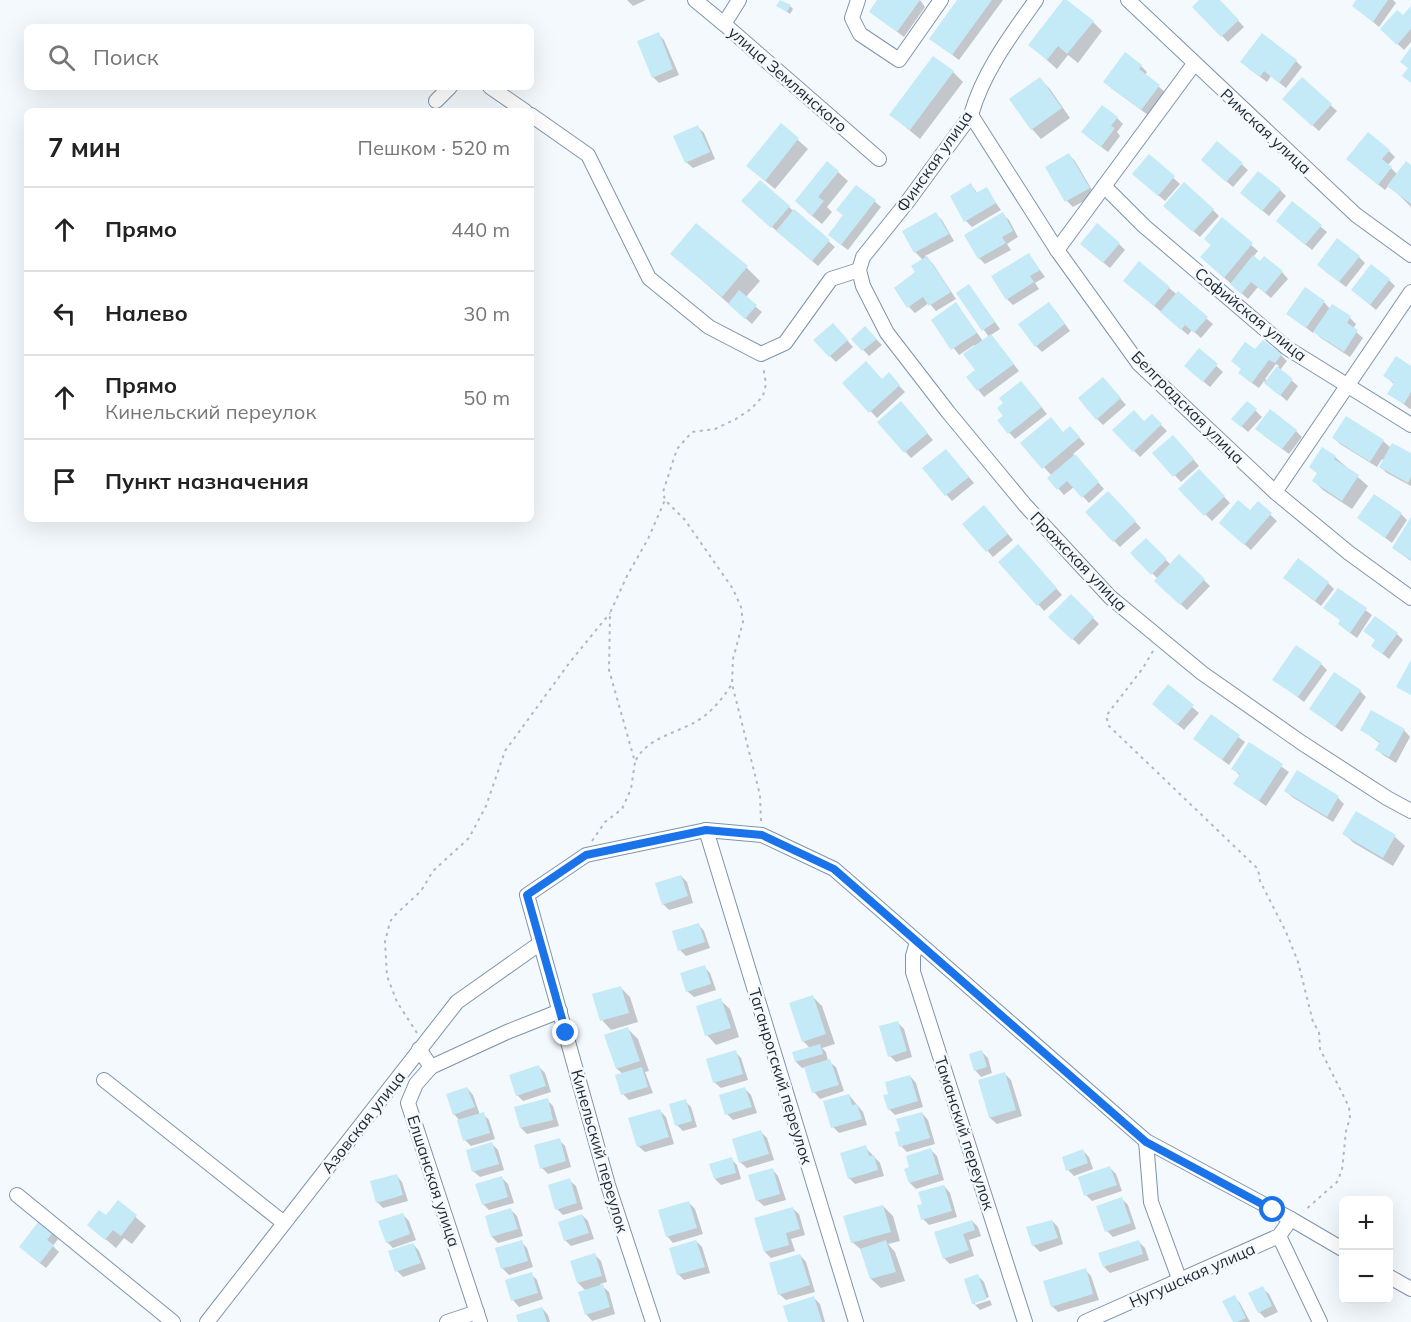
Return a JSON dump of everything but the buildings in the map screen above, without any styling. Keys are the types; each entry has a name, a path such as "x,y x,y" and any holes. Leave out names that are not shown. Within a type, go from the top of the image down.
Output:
{"street":[{"name":"улица Землянского","path":"695,0 879,159"},
{"path":"724,24 739,0"},
{"path":"858,0 852,18 860,34 899,60 941,0"},
{"name":"Финская улица","path":"861,264 971,115 976,98 996,60 1036,0"},
{"name":"Римская улица","path":"1128,0 1356,215 1411,255"},
{"path":"1057,250 1194,64"},
{"path":"436,101 447,90"},
{"path":"494,90 521,108"},
{"name":"Белградская улица","path":"971,115 1057,250 1139,364 1275,492 1349,553 1411,598"},
{"path":"534,117 588,155 649,278 710,327 761,354 785,343 831,279 861,264"},
{"name":"Софийская улица","path":"1104,186 1144,226 1287,348 1411,425"},
{"name":"Пражская улица","path":"861,264 862,286 887,333 1025,505 1110,597 1202,673 1302,743 1411,811"},
{"path":"1275,492 1411,292"},
{"path":"586,855 706,830 762,835 834,869 1146,1142 1339,1247"},
{"name":"Таганрогский переулок","path":"706,830 856,1322"},
{"name":"Кинельский переулок","path":"586,855 527,895 608,1185 653,1322"},
{"name":"Таманский переулок","path":"917,942 914,972 1025,1322"},
{"name":"Азовская улица","path":"207,1322 457,1002 539,944"},
{"path":"419,1049 431,1067 507,1032 560,1011"},
{"name":"Елшанская улица","path":"431,1067 416,1084 408,1103 478,1317"},
{"path":"104,1080 284,1223"},
{"path":"1146,1142 1151,1202 1180,1281"},
{"path":"17,1195 173,1322"},
{"path":"1291,1219 1279,1236 1320,1322"},
{"name":"Нугушская улица","path":"1085,1322 1279,1236"},
{"path":"1393,1278 1411,1289"},
{"path":"447,1322 478,1317"}],"path":[{"path":"761,354 766,384 763,396 751,409 736,419 715,429 692,432 676,449 663,492 665,500 685,520 733,589 741,607 743,622 733,659 732,684 760,795 762,835"},
{"path":"419,1049 416,1029 397,1002 387,976 385,942 390,922 421,891 433,871 470,838 486,806 505,751 570,662 610,613 665,500"},
{"path":"586,855 588,846 605,822 622,809 631,789 635,762 611,680 610,613"},
{"path":"1159,638 1143,668 1106,716 1108,726 1258,869 1260,881 1286,932 1298,962 1313,1022 1319,1032 1320,1049 1349,1107 1350,1118 1346,1131 1342,1170 1337,1182 1312,1205 1291,1219"},
{"path":"635,762 644,749 697,721 720,703 732,684"}],"route":[{"path":"566,1033 527,895 586,855 706,830 762,835 834,869 1146,1142 1273,1210"}]}
